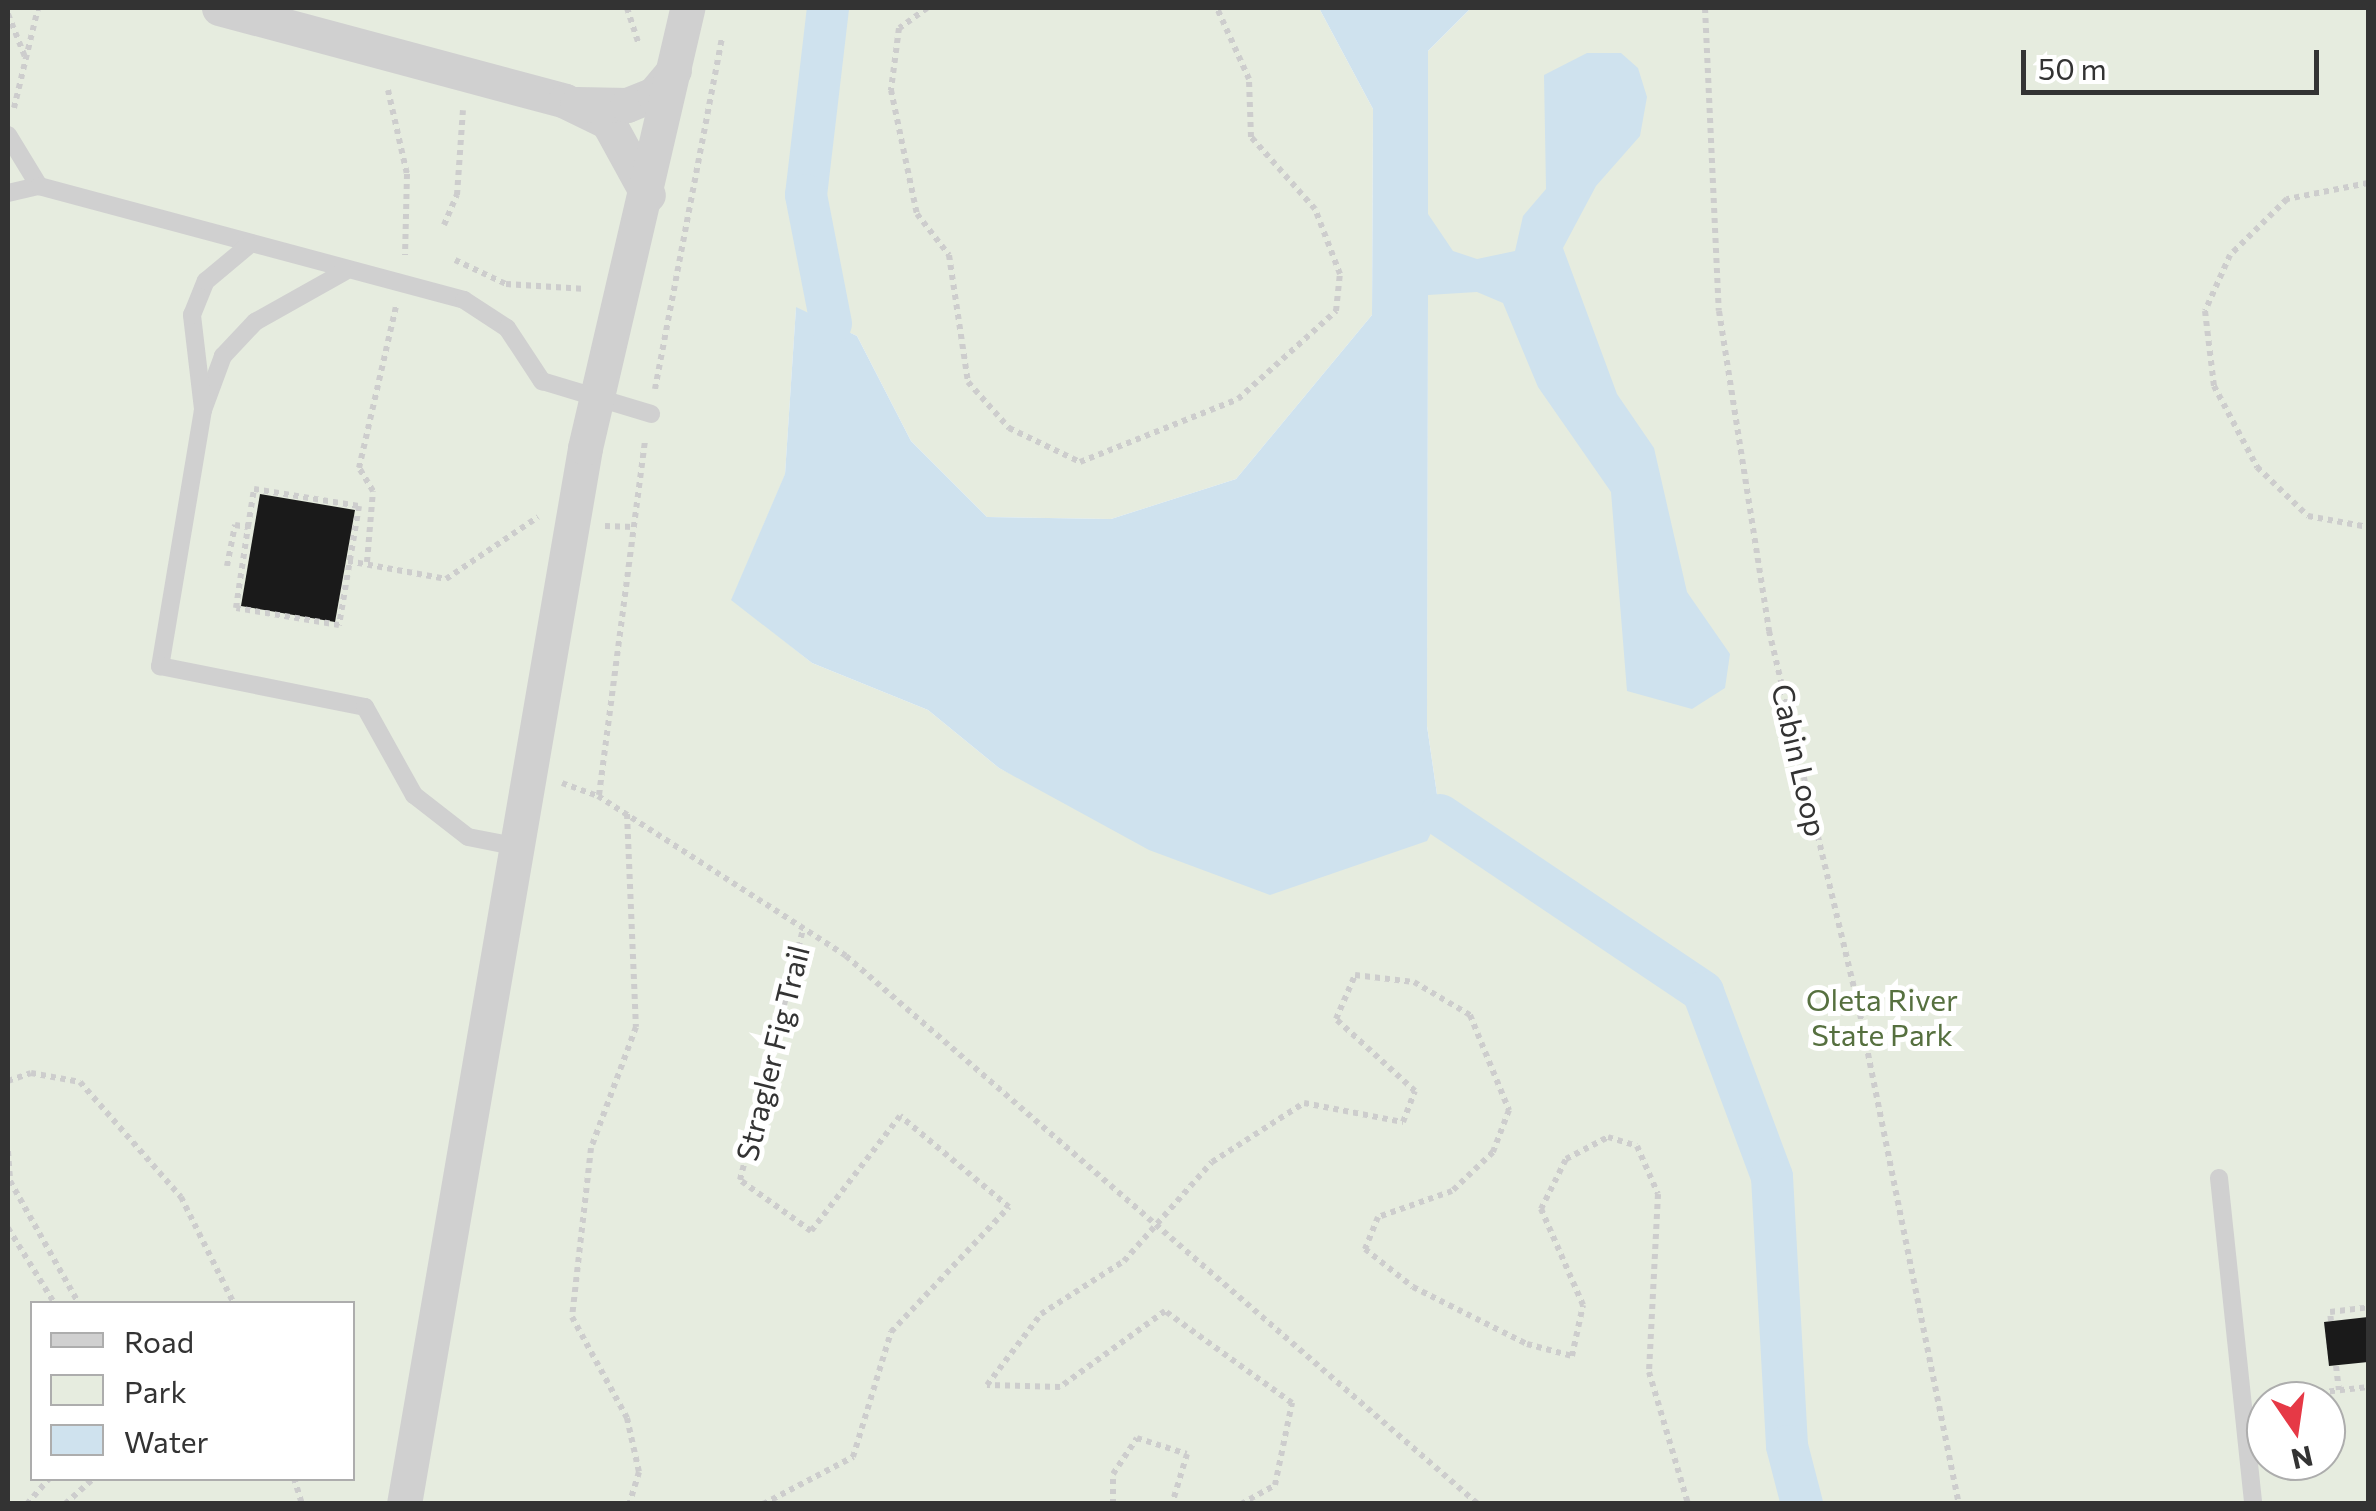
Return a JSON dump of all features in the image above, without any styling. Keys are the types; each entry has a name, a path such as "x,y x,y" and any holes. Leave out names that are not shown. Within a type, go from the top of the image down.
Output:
{"street":[{"path":"219,8 566,102 608,122 648,195"},
{"path":"404,1504 514,846 594,402 648,195 687,8"},
{"path":"566,102 626,105 654,94 674,70"}],"lane":[{"path":"8,135 39,186"},
{"path":"8,193 39,186 344,272 464,300 507,328 542,382 594,402 651,414"},
{"path":"204,410 192,315 206,281 249,245"},
{"path":"344,272 254,322 224,356 204,410 160,666 365,707 414,795 468,837 514,846"},
{"path":"2220,1178 2247,1381"}],"path":[{"path":"8,135 38,8"},
{"path":"927,8 899,28 891,90 916,214 949,255 968,382 1009,428 1080,462 1238,399 1336,311 1340,274 1315,209 1251,137 1249,79 1217,8"},
{"name":"Cabin Loop","path":"1705,8 1719,311 1770,632 1860,1014 1960,1504"},
{"path":"8,14 25,58"},
{"path":"444,225 460,177 465,76"},
{"path":"2368,183 2287,199 2230,255 2205,311 2214,386 2257,468 2308,516 2368,527"},
{"path":"455,260 506,284 566,281 620,301"},
{"path":"254,489 359,506 348,561 339,625 236,608 254,489"},
{"path":"348,561 446,579 533,516 572,524 634,527"},
{"path":"227,566 235,524 248,527"},
{"path":"528,771 627,814 803,929 1154,1221 1478,1504"},
{"path":"627,814 636,1028 591,1148 572,1317 628,1418 638,1472 630,1504"},
{"name":"Stragler Fig Trail","path":"763,1504 853,1457 891,1332 1008,1208 900,1116 811,1231 740,1180 803,929"},
{"path":"1241,1504 1275,1485 1292,1402 1165,1311 1060,1386 987,1385 1041,1314 1124,1261 1154,1221 1212,1162 1304,1103 1403,1122 1415,1091 1336,1019 1355,975 1414,982 1470,1014 1509,1110 1494,1152 1452,1192 1378,1218 1365,1250 1468,1318 1572,1356 1583,1305 1541,1209 1566,1159 1608,1136 1637,1146 1658,1194 1648,1372 1688,1504"},
{"path":"8,1081 31,1072 80,1082 181,1197 233,1301"},
{"path":"8,1152 10,1181 76,1301"},
{"path":"8,1228 54,1301"},
{"path":"2331,1322 2330,1312 2368,1307"},
{"path":"2336,1366 2338,1381"},
{"path":"1113,1504 1113,1474 1137,1438 1187,1454 1172,1504"},
{"path":"27,1504 47,1481"},
{"path":"65,1504 91,1481"}],"green space":[{"name":"Oleta River State Park","path":"8,8 1319,8 1373,109 1372,315 1236,479 1111,519 987,517 911,441 857,336 796,308 785,475 732,599 812,663 928,710 999,768 1057,797 1440,815 1427,726 1428,51 1471,8 2368,8 2368,1503 8,1504"}],"water":[{"path":"1319,8 1471,8 1428,51 1428,214 1453,251 1477,259 1515,251 1523,216 1546,189 1544,75 1587,53 1621,53 1638,68 1647,97 1640,136 1596,186 1563,248 1617,394 1654,448 1687,592 1730,654 1725,688 1692,709 1627,691 1611,492 1538,387 1503,303 1477,292 1428,295 1427,726 1440,815 1427,841 1270,895 1149,850 999,768 928,710 812,663 731,600 785,474 796,307 857,336 911,441 987,517 1111,519 1236,479 1372,315 1373,109"}],"building":[{"path":"260,494 355,510 335,622 241,606"},
{"path":"2368,1317 2368,1362 2329,1366 2324,1322"}],"waterway":[{"path":"828,8 806,195 831,324"},
{"path":"1440,815 1703,992 1772,1177 1787,1446 1802,1504"}]}
